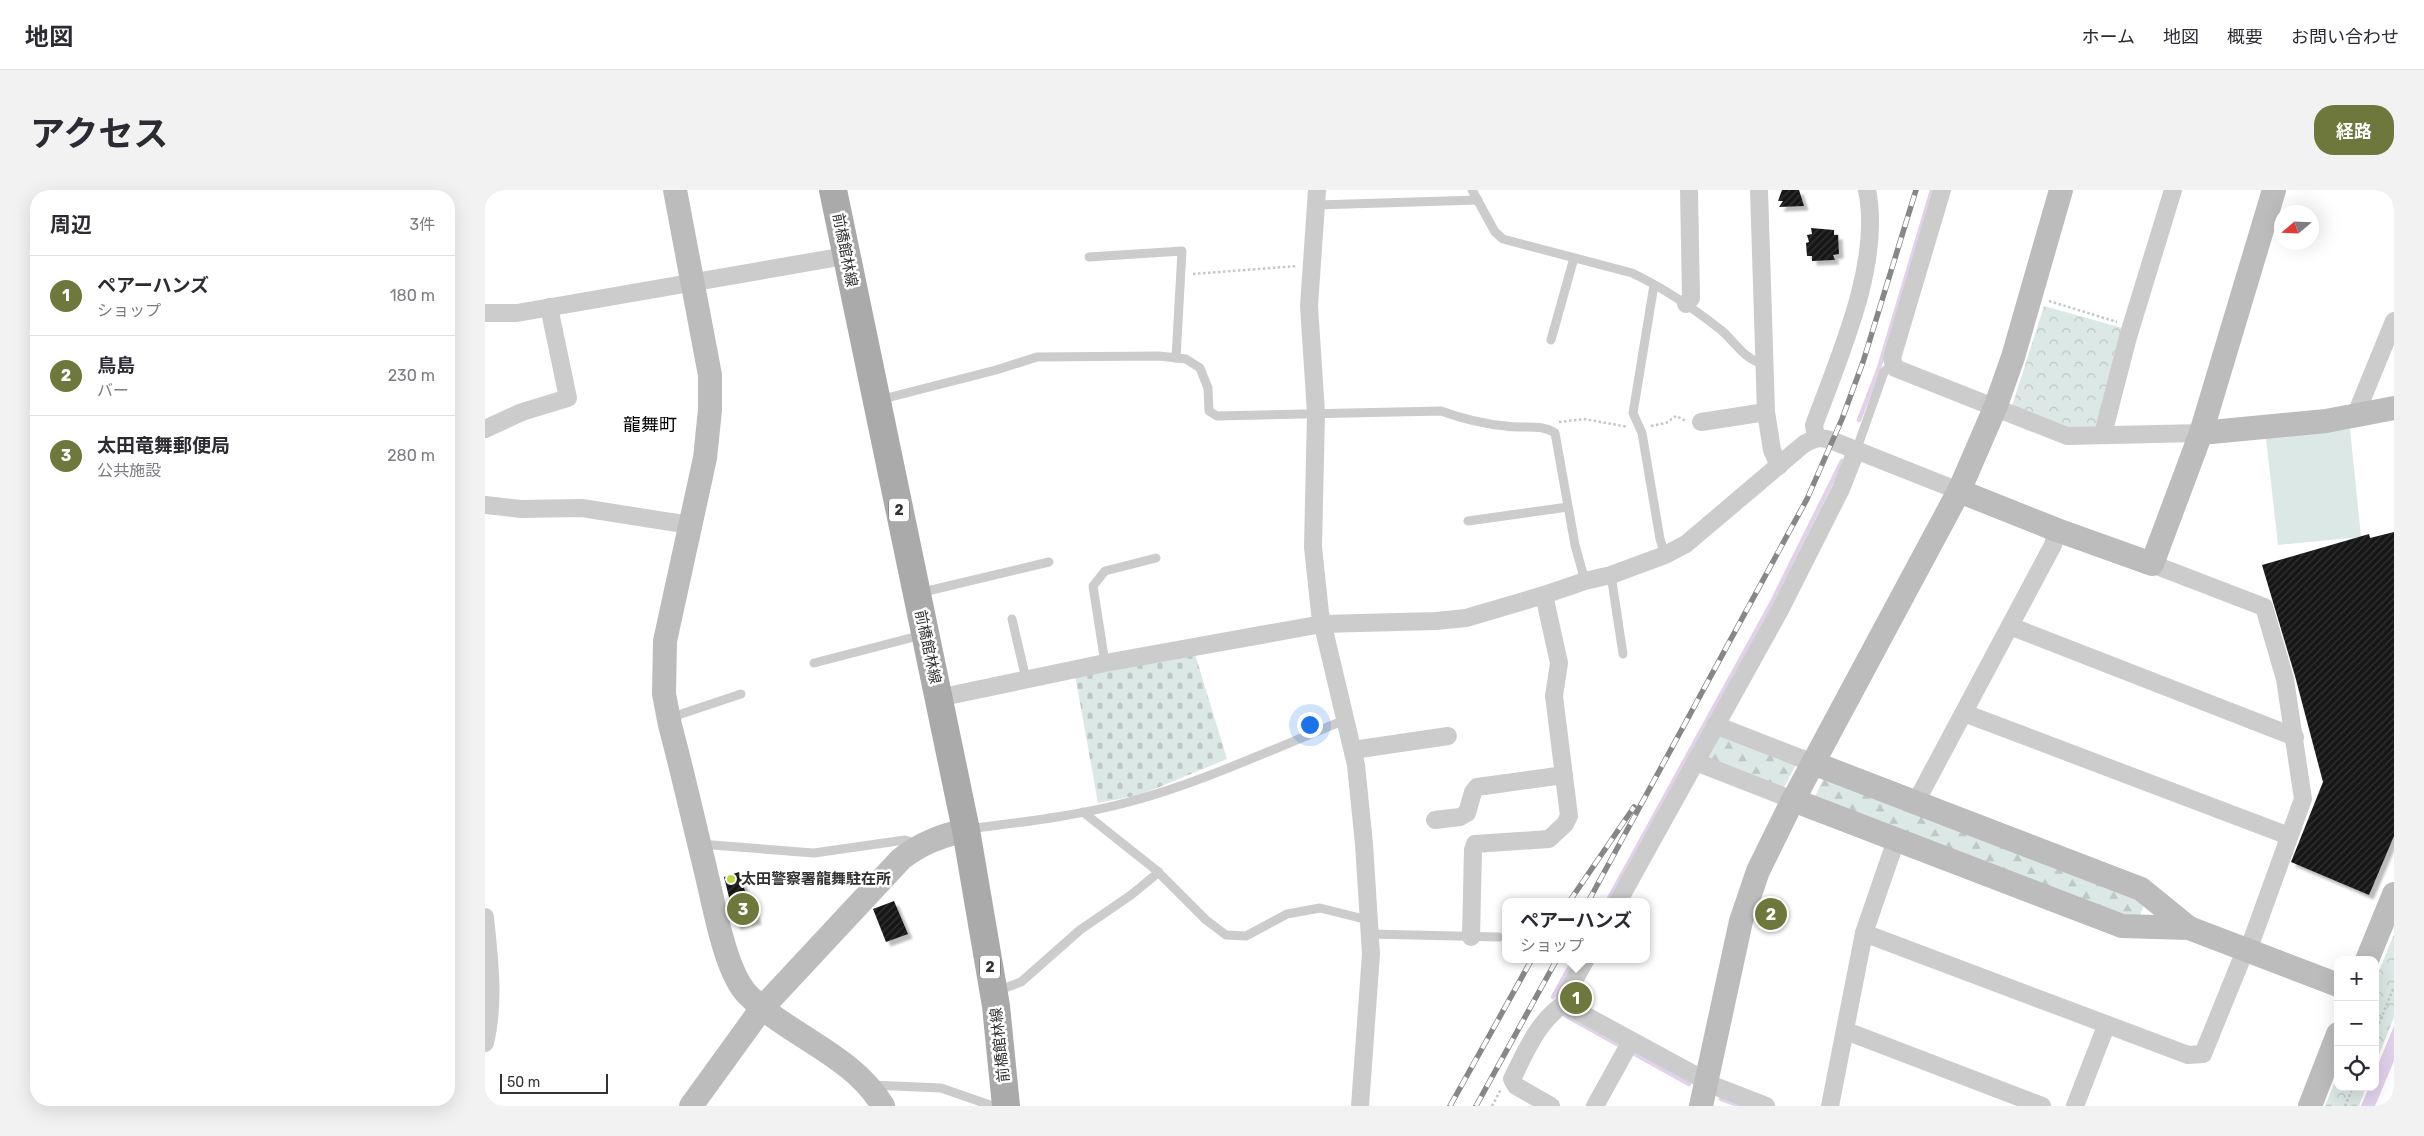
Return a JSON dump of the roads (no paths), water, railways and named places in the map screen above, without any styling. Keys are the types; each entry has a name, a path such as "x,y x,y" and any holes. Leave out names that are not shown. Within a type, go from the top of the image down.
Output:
{"main road":[{"name":"前橋館林線","path":"833,190 845,256 877,400 966,830 994,992 1006,1106"}],"street":[{"path":"675,190 710,376 710,410 706,452 665,641 664,694 669,718 728,957 745,992 785,1026 851,1068 869,1085 883,1106"},
{"path":"1686,304 1691,298 1689,190"},
{"path":"1759,190 1766,412 1772,450 1779,466"},
{"path":"1816,438 1814,425 1849,328 1865,269 1871,236 1867,190"},
{"path":"1941,190 1892,358 1892,364 1899,370 2067,436 2201,433 2327,421 2394,408"},
{"path":"1701,1106 1727,978 1741,921 1758,871 1793,800 1959,491 1995,408 2015,348 2061,190"},
{"path":"2103,434 2132,324 2173,190"},
{"path":"2152,564 2201,433 2274,190"},
{"path":"1317,198 1309,306 1316,413 1313,547 1322,624 1356,765 1364,844 1370,989 1360,1106"},
{"path":"485,314 517,313 692,281 845,256"},
{"path":"485,429 522,412 568,398 549,307"},
{"path":"2356,414 2394,320"},
{"path":"1701,422 1766,412"},
{"path":"938,698 1105,663 1322,624 1437,621 1465,618 1543,595 1585,580 1611,575 1665,555 1686,544 1804,444 1823,437 2057,530 2264,607 2285,679 2303,798 2246,950 2203,1054 2188,1055 2106,1026 1864,933"},
{"path":"1620,898 1780,610 1828,518 1855,450"},
{"path":"485,505 521,509 582,508 690,525"},
{"path":"1916,802 2053,545 2057,530"},
{"path":"1471,937 1473,850 1475,844 1549,839 1565,824 1569,816 1554,696 1559,663 1543,595"},
{"path":"2010,626 2295,737"},
{"path":"1964,713 2289,836"},
{"path":"1715,725 2141,889 2189,928 2334,983"},
{"path":"1353,750 1447,736"},
{"path":"1697,762 2122,926 2189,928"},
{"path":"1435,820 1460,817 1467,813 1473,792 1477,787 1564,775"},
{"path":"691,1106 762,1008 901,859 919,845 938,836 966,830"},
{"path":"1830,1106 1864,933 1896,840"},
{"path":"2369,956 2394,894"},
{"path":"485,917 492,980 489,1027 485,1043"},
{"path":"1583,963 1565,997 1565,1002 1568,1006 1707,1082 1766,1106"},
{"path":"1551,1106 1516,1086 1512,1079 1538,1029 1555,1009 1565,1002"},
{"path":"2075,1106 2106,1026"},
{"path":"1845,1033 1855,1034 2042,1106"},
{"path":"1595,1106 1631,1041"},
{"path":"2310,1106 2334,1044"}],"lane":[{"path":"1472,190 1495,232 1503,239 1632,274 1686,304 1723,332 1746,356 1763,364"},
{"path":"1317,198 1477,200"},
{"path":"1089,257 1182,251 1176,358"},
{"path":"1551,340 1575,258"},
{"path":"1654,285 1633,413 1640,427 1660,539 1665,555"},
{"path":"877,400 995,370 1037,357 1159,356 1186,359 1199,368 1208,388 1209,411 1217,416 1441,411 1468,421 1508,427 1547,428 1555,433 1585,580"},
{"path":"1855,450 1884,372 1892,364"},
{"path":"1468,521 1569,507"},
{"path":"1105,663 1093,586 1105,571 1156,558"},
{"path":"917,593 1049,562"},
{"path":"1611,575 1623,654"},
{"path":"1012,619 1026,679"},
{"path":"814,663 925,635"},
{"path":"669,718 741,694"},
{"path":"966,830 1083,812 1130,802 1196,780 1345,720"},
{"path":"1083,812 1159,872 1206,920 1226,935 1246,936 1287,914 1320,908 1368,927 1471,937 1499,937"},
{"path":"699,844 814,853 905,840 919,845"},
{"path":"994,992 1021,982 1080,930 1131,895 1159,872"},
{"path":"869,1085 941,1088 993,1106"}],"waterway":[{"path":"1859,420 1879,368 1932,190"},
{"path":"1609,898 1772,602 1842,461"},
{"path":"1553,997 1572,963"},
{"path":"1565,1015 1617,1044"},
{"path":"1635,1054 1689,1084"},
{"path":"1721,1099 1741,1106"}],"railway":[{"path":"1590,898 1807,499 1842,419 1863,362 1916,190"},
{"path":"1572,898 1634,807"},
{"path":"1450,1106 1530,963"},
{"path":"1476,1106 1555,963"}],"place":[{"name":"太田警察署龍舞駐在所","path":"731,879"},
{"name":"太田竜舞郵便局","path":"743,909"},
{"name":"鳥島","path":"1771,914"},
{"name":"ペアーハンズ","path":"1576,998"}],"district":[{"name":"龍舞町","path":"650,425"}]}
